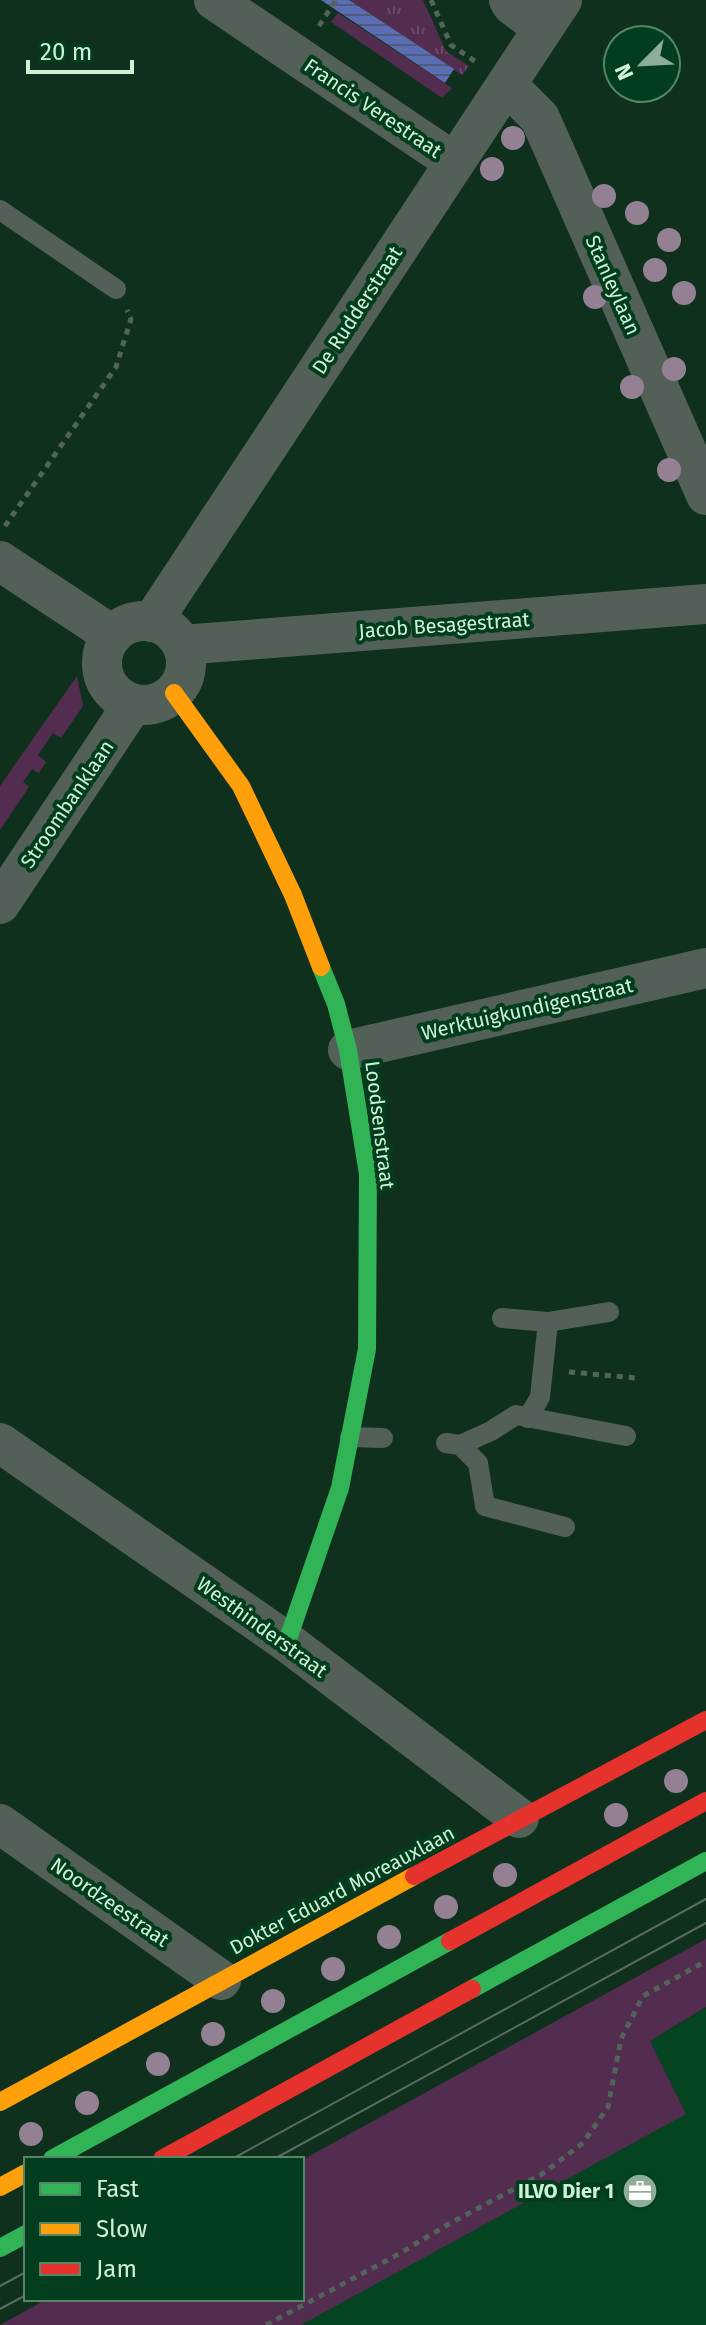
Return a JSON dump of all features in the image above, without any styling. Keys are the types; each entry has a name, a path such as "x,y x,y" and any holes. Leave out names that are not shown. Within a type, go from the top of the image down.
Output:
{"street":[{"name":"Francis Verestraat","path":"214,0 454,162"},
{"path":"509,0 512,5 552,14"},
{"name":"De Rudderstraat","path":"167,633 454,162 497,78 552,14"},
{"name":"Stanleylaan","path":"497,78 540,118 706,495"},
{"path":"0,561 112,635"},
{"name":"Jacob Besagestraat","path":"167,633 706,604"},
{"path":"130,623 167,633 186,662 183,679 174,693 155,704 133,704 118,697 107,683 102,667 104,650 112,635 130,623"},
{"name":"Loodsenstraat","path":"174,693 241,786 293,895 336,1004 348,1050 368,1174 367,1349 340,1488 287,1642"},
{"name":"Stroombanklaan","path":"0,904 133,704"},
{"name":"Werktuigkundigenstraat","path":"348,1050 706,968"},
{"name":"Westhinderstraat","path":"0,1443 287,1642 519,1818"},
{"name":"Dokter Eduard Moreauxlaan","path":"0,2102 519,1818 706,1720"},
{"path":"56,2157 706,1801"},
{"name":"Noordzeestraat","path":"0,1824 221,1980"},
{"path":"166,2157 706,1861"},
{"path":"0,2187 24,2174"},
{"path":"0,2248 24,2235"}],"lane":[{"path":"0,210 116,289"},
{"path":"502,1318 548,1322 609,1312"},
{"path":"528,1418 540,1397 548,1322"},
{"path":"565,1527 485,1506 478,1463 453,1444 491,1431 516,1415 626,1436"},
{"path":"350,1437 383,1438"}],"path":[{"path":"318,29 336,0"},
{"path":"431,0 451,45 497,78"},
{"path":"0,533 116,367 131,319 116,289"},
{"path":"543,1369 636,1378"},
{"path":"266,2325 542,2174 583,2143 608,2107 621,2039 643,1996 706,1961"}],"shaded area":[{"path":"706,2008 706,2325 300,2325 686,2113 650,2041"}],"green space":[{"path":"349,0 423,0 446,51 469,66 462,75"},
{"path":"338,13 452,88 442,98 331,22"},
{"path":"77,676 83,706 61,738 53,733 38,755 46,762 39,773 32,769 23,782 29,787 0,830 0,786"},
{"path":"706,1939 706,2007 650,2041 686,2114 301,2325 0,2325 43,2301 304,2301 304,2159"}],"water":[{"path":"321,0 349,0 454,69 445,83"}],"tram line":[{"path":"236,2157 706,1899"},
{"path":"278,2157 706,1923"},
{"path":"0,2286 24,2273"},
{"path":"0,2309 24,2296"}],"traffic: fast":[{"path":"287,1642 340,1488 367,1349 368,1174 348,1050 336,1004 321,967"},
{"path":"472,1989 706,1861"},
{"path":"56,2157 450,1941"},
{"path":"0,2248 24,2235"}],"traffic: slow":[{"path":"174,693 241,786 293,895 321,967"},
{"path":"0,2102 414,1876"},
{"path":"0,2187 24,2174"}],"traffic: jam":[{"path":"414,1876 706,1720"},
{"path":"450,1941 706,1801"},
{"path":"166,2157 472,1989"}],"place":[{"name":"ILVO Dier 1","path":"640,2191"}]}
